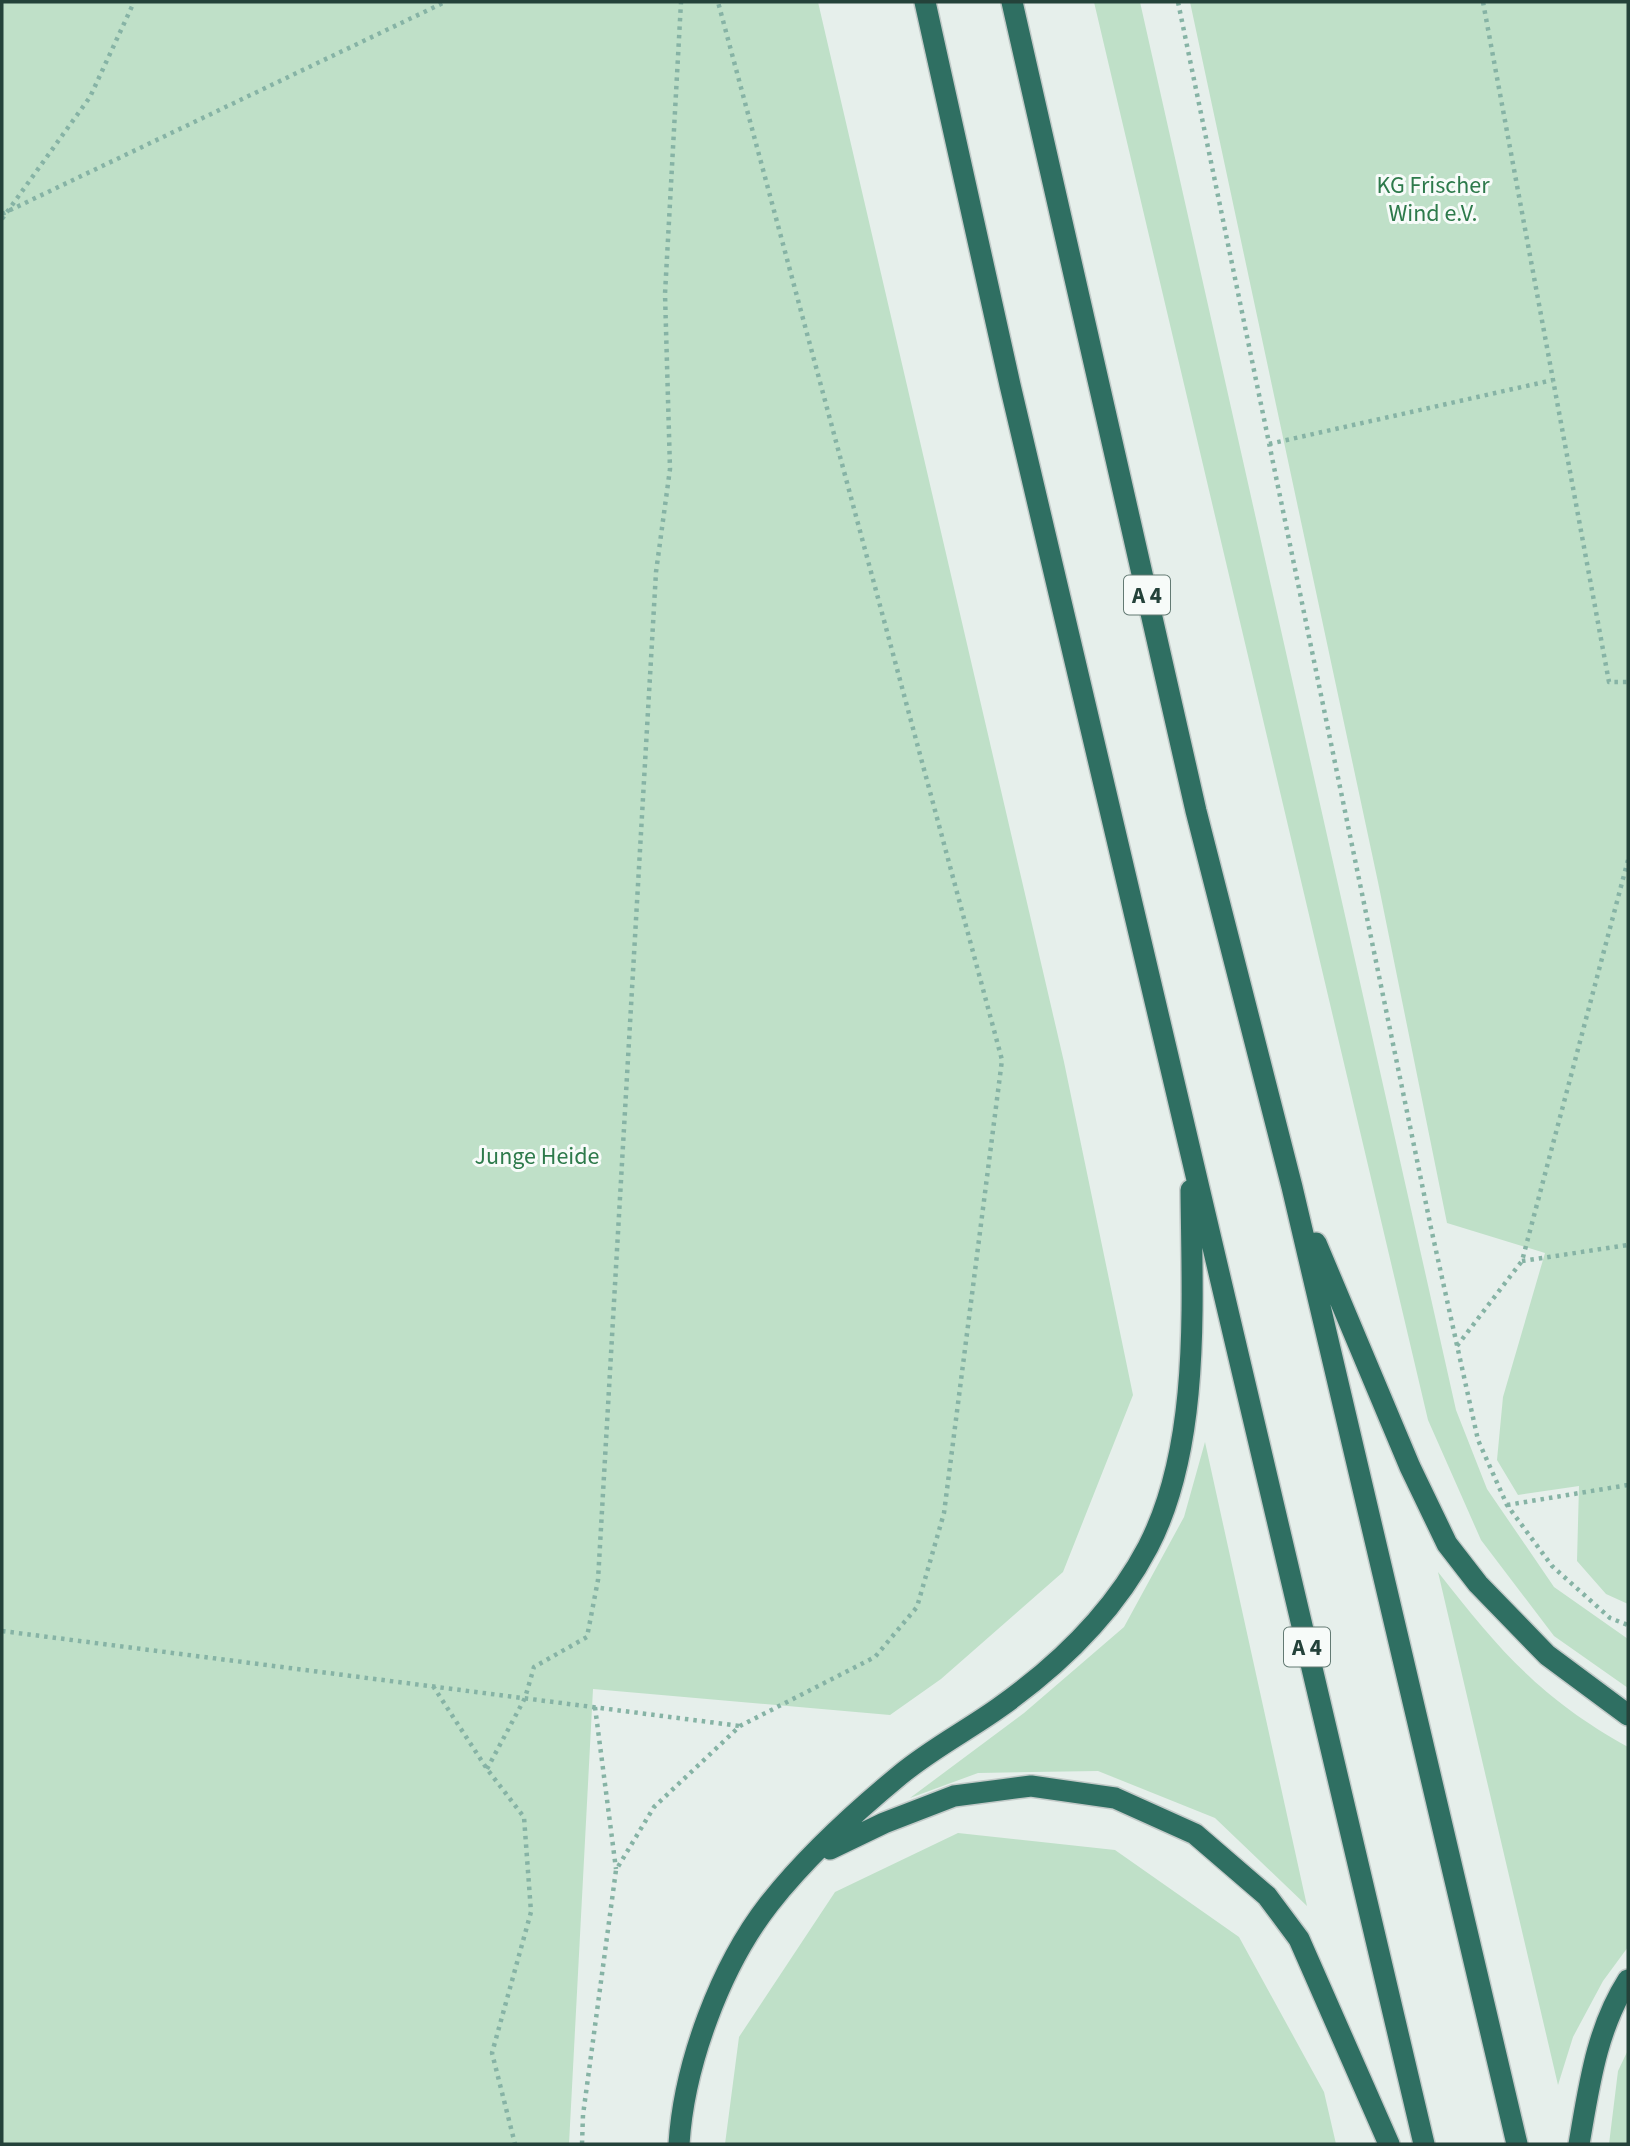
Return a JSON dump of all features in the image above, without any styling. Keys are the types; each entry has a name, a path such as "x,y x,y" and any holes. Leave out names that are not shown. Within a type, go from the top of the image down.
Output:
{"highway":[{"name":"A 4","path":"925,2 1010,385 1424,2144"},
{"name":"A 4","path":"1012,2 1196,811 1292,1187 1517,2144"},
{"path":"679,2144 697,2048 727,1974 768,1906 809,1859 901,1774 1002,1705 1064,1656 1103,1614 1147,1547 1172,1488 1182,1428 1192,1300 1191,1150"},
{"path":"1292,1187 1410,1467 1447,1544 1478,1584 1547,1655 1628,1716"},
{"path":"809,1859 884,1823 954,1796 1031,1786 1115,1798 1195,1834 1267,1896 1299,1939 1347,2043 1389,2144"},
{"path":"1578,2144 1594,2057 1615,2001 1628,1980"}],"path":[{"path":"3,215 90,97 134,2"},
{"path":"3,215 445,2"},
{"path":"487,1769 525,1698 534,1667 587,1637 598,1580 656,572 670,469 665,294 681,2"},
{"path":"617,1870 654,1807 740,1726 875,1657 917,1606 944,1513 1002,1060 718,2"},
{"path":"1178,2 1478,1440 1507,1505 1552,1566 1610,1618 1628,1625"},
{"path":"1483,2 1609,682 1628,682"},
{"path":"1269,443 1553,380"},
{"path":"1457,1346 1522,1261 1628,860"},
{"path":"1522,1261 1628,1245"},
{"path":"1507,1505 1628,1485"},
{"path":"2,1631 740,1726"},
{"path":"433,1686 487,1769 524,1817 531,1912 492,2053 515,2144"},
{"path":"582,2144 583,2115 617,1870 596,1707"}],"green space":[{"name":"Junge Heide","path":"2,2 818,2 1064,1062 1133,1395 1063,1572 941,1679 890,1715 593,1689 569,2144 2,2144"},
{"path":"1094,2 1140,2 1456,1410 1487,1489 1554,1587 1628,1639 1628,1688 1554,1636 1481,1540 1428,1420"},
{"name":"KG Frischer Wind e.V.","path":"1190,2 1628,2 1628,1604 1606,1594 1577,1561 1579,1486 1518,1495 1497,1460 1503,1397 1545,1253 1447,1223 1378,882"},
{"path":"1205,1442 1307,1906 1215,1818 1098,1771 978,1773 910,1798 1024,1713 1124,1627 1184,1517"},
{"path":"1438,1572 1502,1649 1545,1691 1597,1729 1628,1747 1628,1947 1603,1981 1573,2037 1558,2085"},
{"path":"958,1833 1115,1850 1239,1937 1324,2092 1336,2144 725,2144 739,2037 835,1892"},
{"path":"1628,2050 1628,2144 1609,2144 1618,2071"}]}
